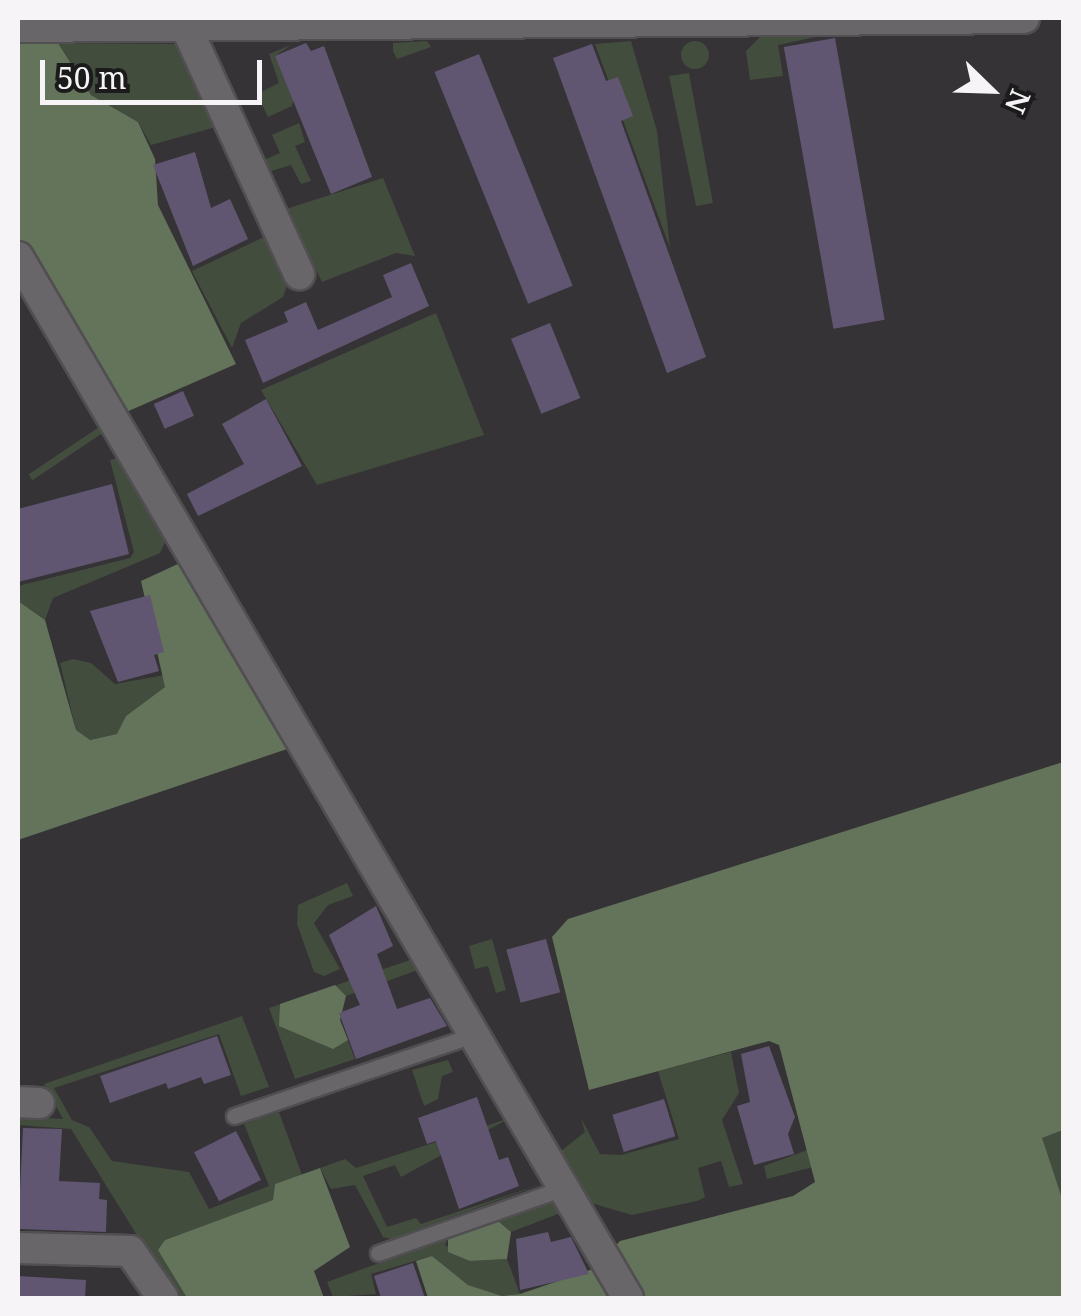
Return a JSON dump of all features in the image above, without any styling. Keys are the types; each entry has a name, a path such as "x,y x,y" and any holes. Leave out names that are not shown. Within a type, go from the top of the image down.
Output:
{"street":[{"path":"18,27 1024,18"},
{"path":"186,26 299,274"},
{"path":"18,257 477,1034 628,1298"},
{"path":"18,1248 130,1252 163,1298"}],"lane":[{"path":"234,1116 477,1034"},
{"path":"378,1253 564,1188"}],"green space":[{"path":"834,33 778,45 783,76 750,80 746,51 763,34"},
{"path":"427,41 431,47 397,59 393,51 393,43"},
{"path":"631,41 657,131 670,248 595,44"},
{"path":"695,41 705,45 709,55 705,65 695,69 685,65 681,55 685,45"},
{"path":"18,42 58,43 91,95 138,122 155,159 158,205 236,364 124,413 18,248"},
{"path":"58,43 177,44 216,127 151,145 138,122 91,95"},
{"path":"291,45 275,56 295,96 292,106 268,117 257,94 279,83 269,54"},
{"path":"689,73 713,203 696,206 669,76"},
{"path":"299,123 305,142 295,146 311,181 301,184 291,165 268,172 264,160 280,153 272,135"},
{"path":"383,178 415,256 396,253 322,282 286,209"},
{"path":"264,237 288,283 283,297 241,323 232,348 192,271"},
{"path":"436,313 484,435 317,485 261,390"},
{"path":"99,427 103,433 32,480 29,475"},
{"path":"119,458 166,540 160,553 53,598 45,620 18,601 18,586 130,558 134,552 110,460"},
{"path":"180,563 290,736 287,749 18,840 18,601 45,620 76,730 90,740 117,734 126,716 165,687 141,581"},
{"path":"73,659 91,663 115,684 165,675 165,687 126,716 118,734 89,740 76,730 60,663"},
{"path":"1063,762 1063,1130 1042,1138 1063,1201 1063,1298 428,1298 416,1261 432,1256 468,1285 502,1296 520,1294 593,1269 620,1241 793,1196 815,1182 779,1045 769,1041 589,1090 552,937 568,919"},
{"path":"347,883 353,896 328,905 314,923 340,969 324,976 314,972 297,924 298,905"},
{"path":"492,939 506,990 496,993 488,966 475,969 469,946"},
{"path":"419,957 426,967 346,996 340,1020 355,1059 295,1079 269,1008"},
{"path":"335,985 346,996 340,1020 348,1040 333,1049 279,1026 280,1004"},
{"path":"242,1016 269,1087 241,1096 219,1034 54,1088 72,1120 89,1127 112,1161 189,1172 209,1209 269,1186 244,1124 279,1112 302,1175 275,1184 273,1200 165,1240 159,1250 187,1298 176,1298 71,1129 18,1125 18,1116 63,1119 44,1084"},
{"path":"731,1052 739,1093 722,1120 743,1184 729,1187 721,1161 698,1168 705,1197 697,1201 632,1215 591,1203 561,1151 585,1132 581,1118 600,1154 621,1155 679,1139 658,1071"},
{"path":"448,1060 453,1072 442,1076 438,1099 424,1106 412,1070"},
{"path":"510,1118 401,1177 395,1165 363,1176 387,1227 416,1218 421,1224 548,1182 391,1239 383,1237 355,1185 331,1189 320,1168 345,1159 356,1168"},
{"path":"1063,1130 1063,1201 1041,1138"},
{"path":"810,1149 813,1167 767,1179 764,1166"},
{"path":"320,1168 350,1247 314,1271 324,1298 187,1298 158,1250 165,1240 273,1200 275,1184"},
{"path":"552,1200 558,1214 511,1232 497,1220"},
{"path":"497,1220 511,1232 507,1259 470,1261 448,1252 448,1238"},
{"path":"448,1238 445,1245 470,1261 507,1259 520,1294 502,1296 468,1285 432,1256 371,1274 376,1294 333,1297 327,1282"}],"building":[{"path":"835,38 885,320 833,329 784,47"},
{"path":"306,43 311,51 324,46 372,177 331,194 275,56"},
{"path":"592,44 606,81 618,77 633,116 621,121 706,357 667,373 553,58"},
{"path":"479,54 573,286 528,304 434,72"},
{"path":"195,152 211,208 230,199 248,239 193,266 153,165"},
{"path":"411,263 429,306 263,383 245,340 288,322 284,312 306,302 318,330 392,297 383,275"},
{"path":"550,323 580,398 541,414 511,339"},
{"path":"183,391 194,416 165,429 154,404"},
{"path":"266,399 302,466 198,516 187,494 244,464 222,424"},
{"path":"112,484 129,554 18,582 18,509"},
{"path":"150,595 164,652 154,655 159,671 118,682 90,611"},
{"path":"376,906 393,946 377,954 397,1009 430,998 447,1026 356,1059 339,1013 360,1005 329,935"},
{"path":"546,939 560,992 521,1003 506,950"},
{"path":"217,1036 231,1075 204,1084 201,1077 168,1089 166,1083 110,1103 100,1076"},
{"path":"769,1046 795,1117 788,1134 794,1154 754,1165 737,1106 750,1102 741,1054"},
{"path":"477,1097 499,1160 508,1157 519,1186 459,1209 436,1141 427,1144 418,1118"},
{"path":"664,1099 675,1136 624,1152 612,1115"},
{"path":"23,1128 62,1129 59,1181 100,1183 99,1199 107,1200 106,1232 18,1229"},
{"path":"236,1131 261,1180 219,1201 194,1152"},
{"path":"548,1232 551,1242 571,1237 589,1274 520,1290 516,1239"},
{"path":"413,1263 425,1298 381,1298 374,1276"},
{"path":"18,1276 86,1280 85,1298 18,1298"}]}
